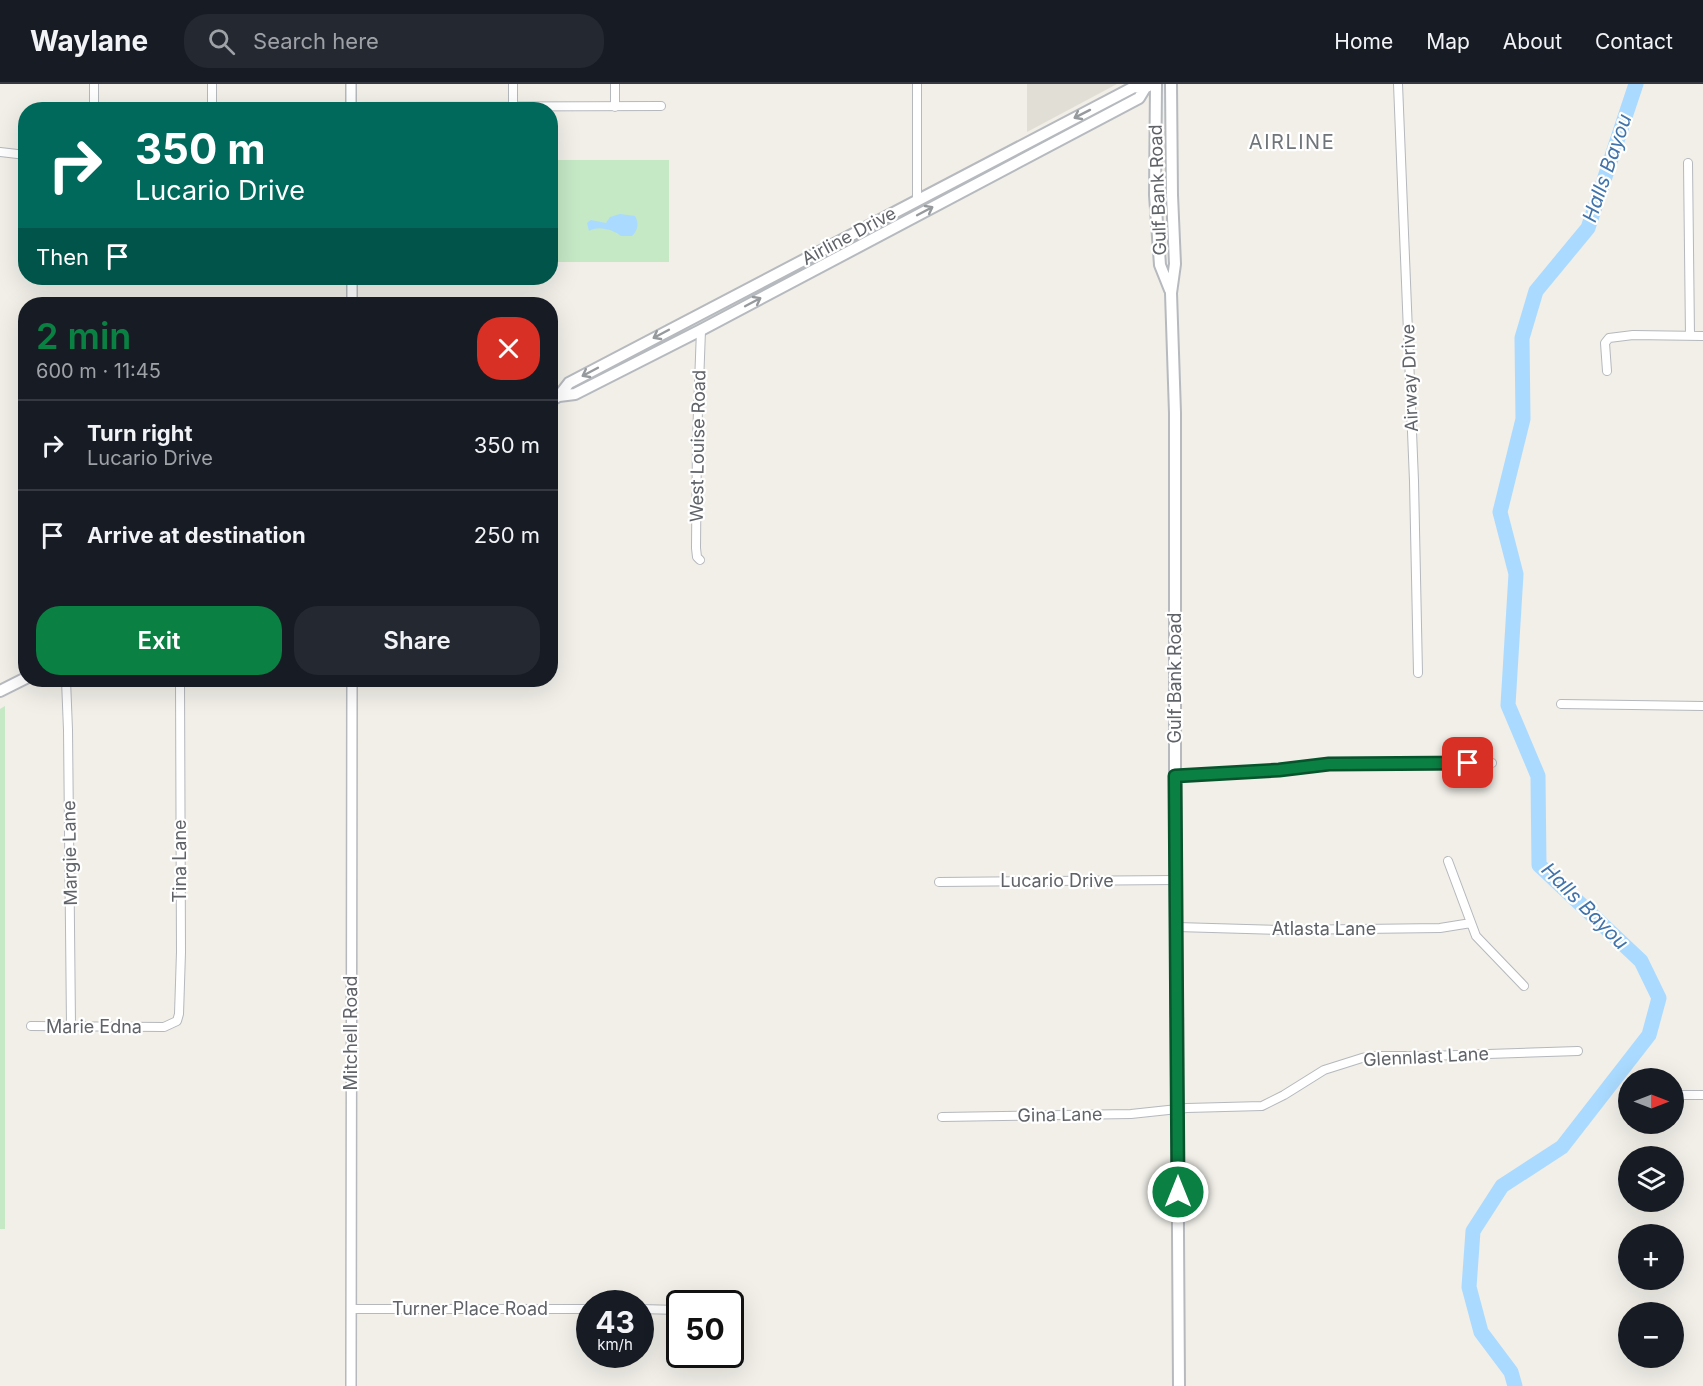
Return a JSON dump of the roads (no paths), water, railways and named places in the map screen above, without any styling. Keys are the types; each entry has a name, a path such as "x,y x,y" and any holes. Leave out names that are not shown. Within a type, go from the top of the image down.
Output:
{"main road":[{"name":"Gulf Bank Road","path":"1171,84 1174,264 1171,293 1175,413 1179,1386"},
{"name":"Airline Drive","path":"558,396 569,383 683,322 1134,87 1151,85"},
{"name":"Airline Drive","path":"558,398 575,394 701,330 1139,98 1151,85"},
{"name":"Gulf Bank Road","path":"1151,85 1160,265 1171,293"},
{"path":"683,322 701,330"},
{"path":"0,691 18,682"}],"street":[{"path":"94,84 94,102"},
{"path":"212,84 212,102"},
{"path":"351,84 351,102"},
{"path":"513,84 513,102"},
{"path":"615,84 615,107"},
{"path":"917,84 917,200"},
{"name":"Airway Drive","path":"1398,84 1414,481 1418,673"},
{"path":"558,108 661,106"},
{"path":"0,152 18,154"},
{"path":"1688,163 1690,336"},
{"name":"West Louise Road","path":"700,560 697,557 696,548 701,330"},
{"path":"1607,371 1605,343 1609,338 1633,335 1703,336"},
{"name":"Margie Lane","path":"66,687 71,1026"},
{"name":"Tina Lane","path":"157,1027 164,1027 177,1021 179,1014 181,952 180,687"},
{"name":"Mitchell Road","path":"351,1386 352,687"},
{"path":"1561,704 1703,706"},
{"path":"1175,776 1279,770 1329,764 1492,763"},
{"path":"1448,861 1476,936 1524,986"},
{"name":"Lucario Drive","path":"939,882 1176,880"},
{"name":"Atlasta Lane","path":"1177,927 1283,930 1440,928 1471,923"},
{"name":"Marie Edna","path":"31,1026 157,1027"},
{"name":"Glennlast Lane","path":"1178,1110 1262,1106 1271,1103 1324,1070 1374,1056 1578,1051"},
{"path":"1684,1095 1703,1095"},
{"name":"Gina Lane","path":"942,1117 1131,1114 1178,1110"},
{"name":"Turner Place Road","path":"351,1309 576,1310"}],"water":[{"path":"620,214 635,216 637,226 632,236 621,236 601,228 589,231 587,223 591,220 606,223 610,217"}],"waterway":[{"name":"Halls Bayou","path":"1515,1386 1511,1372 1481,1332 1469,1287 1473,1231 1502,1186 1562,1147 1649,1035 1659,998 1641,961 1539,865 1538,776 1508,705 1516,574 1500,512 1523,419 1522,338 1536,291 1588,228 1636,84"}],"district":[{"name":"AIRLINE","path":"1292,142"}]}
